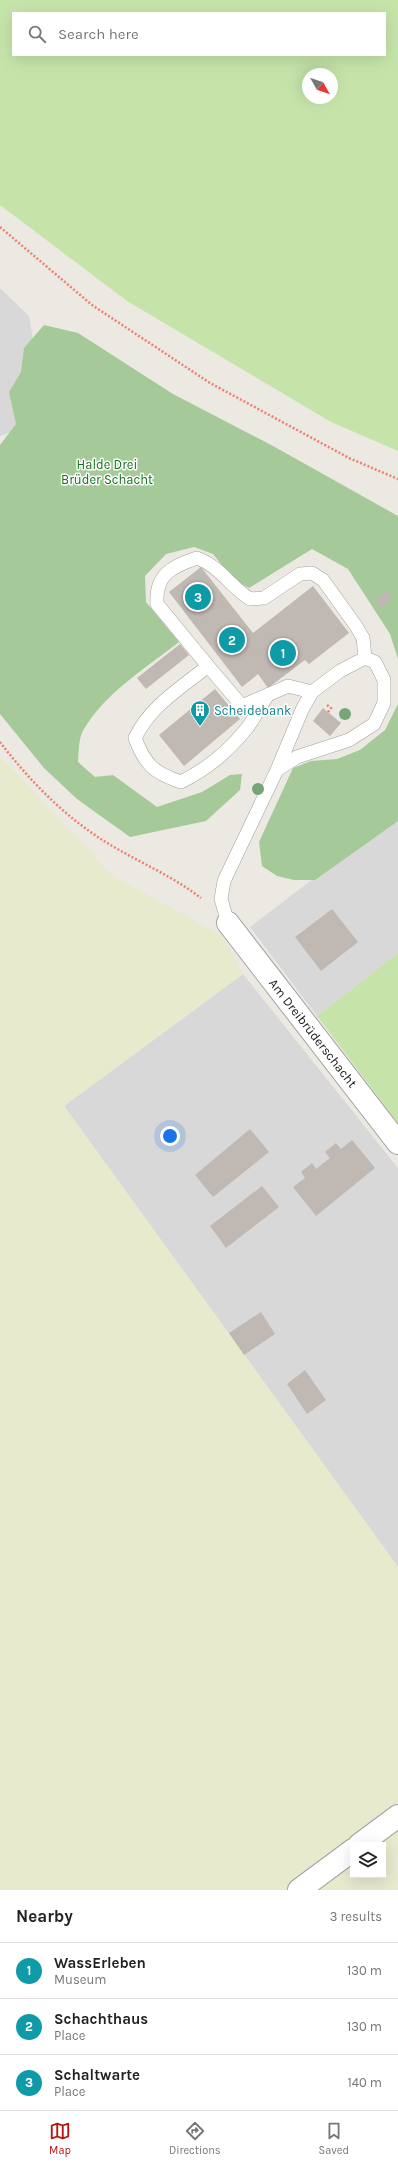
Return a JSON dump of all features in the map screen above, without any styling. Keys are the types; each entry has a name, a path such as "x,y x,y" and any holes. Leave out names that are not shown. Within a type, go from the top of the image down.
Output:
{"street":[{"name":"Am Dreibrüderschacht","path":"228,923 398,1143"},
{"path":"363,1842 398,1816"},
{"path":"299,1890 350,1852"}],"lane":[{"path":"277,770 297,757 349,740 374,724 384,703 384,680 375,662 364,658 362,638 356,626 323,580 312,573 300,574 264,598 250,599 235,589 211,563 197,558 177,565 166,572 156,590 157,604 208,666 237,708 288,686 312,692"},
{"name":"Am Dreibrüderschacht","path":"228,923 221,899 224,882 277,770 302,710 312,692 327,680 364,658"},
{"path":"208,666 152,710 142,723 135,738 143,759 164,776 181,782 201,772 230,747 248,727 269,694"}],"path":[{"path":"0,226 92,304 210,383 349,458 398,479"},
{"path":"328,712 330,708"},
{"path":"0,742 12,758 53,801 102,840 178,881 201,898 228,923"}],"shaded area":[{"path":"0,288 29,316 47,419 0,436"},
{"path":"398,814 398,953 317,1016 250,927"},
{"path":"243,974 398,1168 398,1567 64,1106"}],"green space":[{"path":"0,0 398,0 398,451 331,422 127,301 0,205"},
{"name":"Halde Drei Brüder Schacht","path":"44,325 78,333 173,394 273,446 398,516 398,659 390,634 348,569 312,549 249,588 232,578 213,554 194,547 166,554 145,576 146,602 179,642 127,681 103,703 84,729 79,745 78,762 95,777 113,775 157,807 202,792 230,775 242,774 240,790 206,821 130,837 77,799 44,768 0,714 0,445 16,424 9,392 21,372 24,348"},
{"path":"398,704 398,821 315,880 294,880 277,876 262,866 259,842 293,768 311,761 337,759 360,750 385,730"},
{"path":"0,756 113,876 223,936 243,974 64,1106 398,1567 398,1890 0,1890"},
{"path":"398,953 398,1123 317,1016"}],"building":[{"path":"201,567 253,633 313,586 349,633 309,664 305,660 268,688 258,674 242,687 169,592"},
{"path":"388,590 393,598 381,608 375,600"},
{"path":"180,644 189,655 146,689 137,678"},
{"name":"Scheidebank","path":"215,689 240,719 184,766 159,735"},
{"path":"323,708 341,723 330,736 313,721"},
{"path":"332,909 358,942 321,971 295,937"},
{"path":"250,1129 269,1152 213,1197 195,1175"},
{"path":"352,1140 375,1168 316,1216 293,1187 305,1178 301,1172 312,1163 316,1169 330,1158 325,1152 336,1143 341,1149"},
{"path":"262,1186 279,1207 226,1248 210,1226"},
{"path":"261,1312 275,1334 244,1355 229,1333"},
{"path":"305,1370 326,1400 307,1414 287,1384"}],"place":[{"name":"Schaltwarte","path":"198,597"},
{"name":"Schachthaus","path":"232,640"},
{"name":"WassErleben","path":"283,653"},
{"name":"Scheidebank","path":"200,727"}]}
